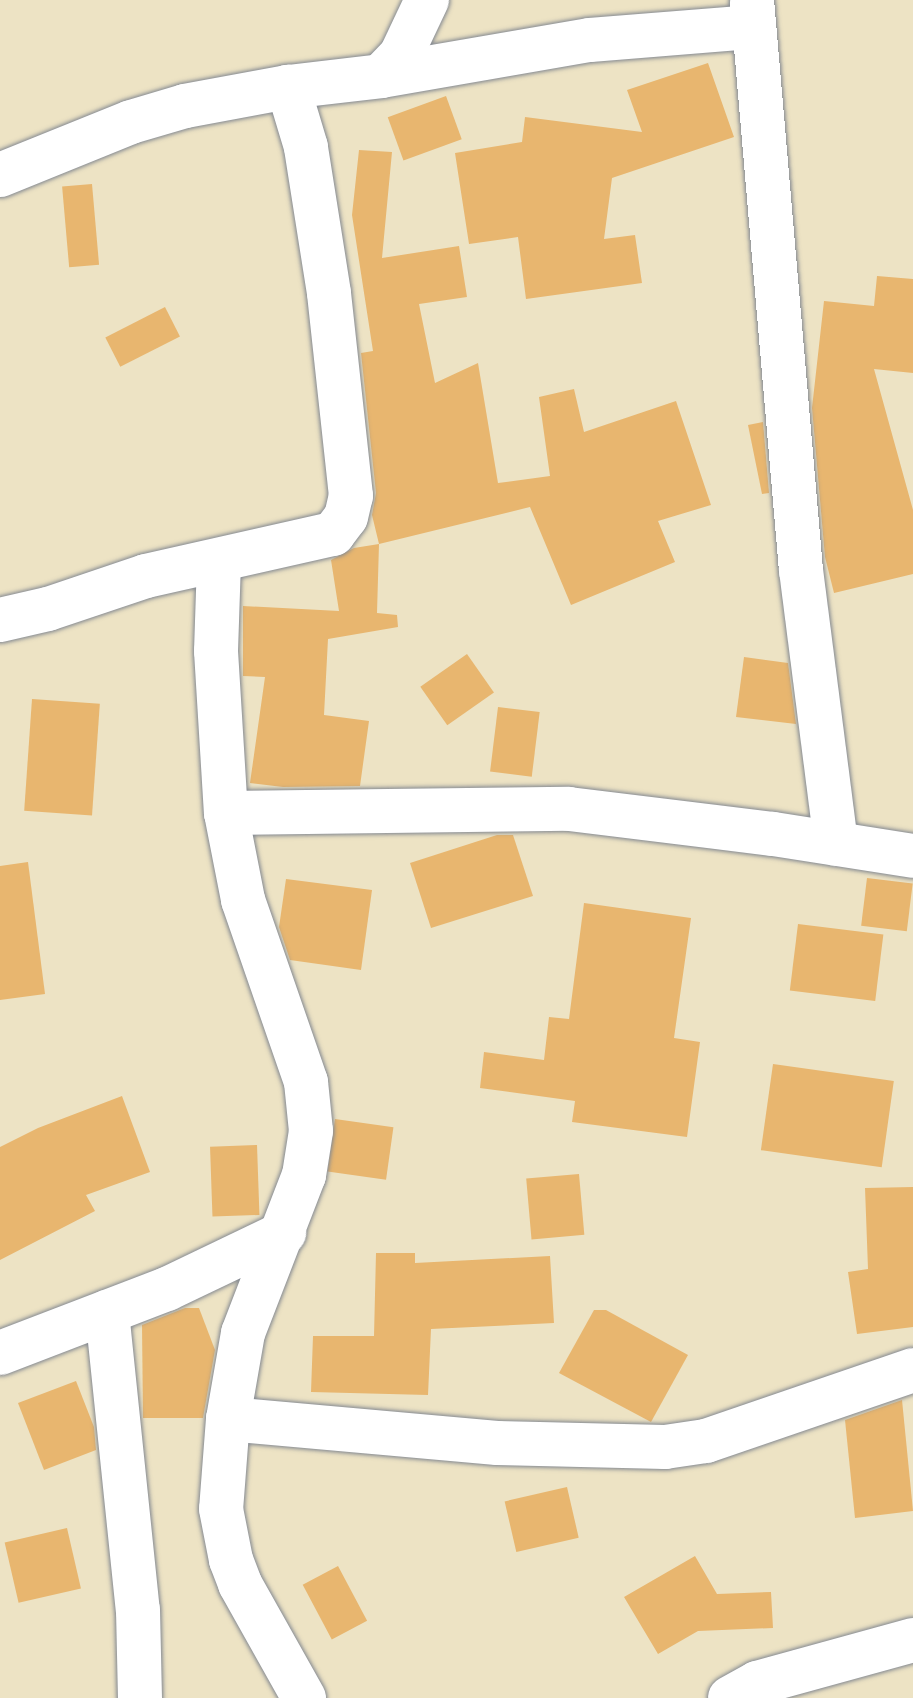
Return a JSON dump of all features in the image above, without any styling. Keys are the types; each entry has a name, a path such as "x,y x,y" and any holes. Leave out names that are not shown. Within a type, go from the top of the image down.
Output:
{"street":[{"path":"381,76 401,55 427,0"},
{"path":"0,175 158,114 288,87 381,76 752,14 801,570 836,844"},
{"path":"0,620 48,609 146,576 333,534 346,517 351,496 322,249 306,147 288,87"},
{"path":"219,561 216,651 226,813 243,900 306,1082 311,1131 304,1175 243,1333 228,1419 221,1509 231,1560 240,1584 304,1698"},
{"path":"226,813 569,809 913,856"},
{"path":"0,1353 167,1289 284,1233"},
{"path":"107,1312 138,1610 140,1698"},
{"path":"228,1419 497,1443 665,1447 706,1441 913,1370"},
{"path":"730,1698 757,1683 913,1640"}],"building":[{"path":"708,63 734,137 612,178 604,239 635,235 642,283 526,299 518,237 469,244 455,153 522,142 525,117 642,132 627,90"},
{"path":"446,96 462,139 403,160 388,117"},
{"path":"359,150 392,152 382,258 459,246 467,297 419,304 435,383 478,363 498,483 550,476 539,397 574,389 584,432 676,401 711,505 658,521 675,562 571,605 530,507 379,544 372,515 376,493 361,353 373,351 352,215"},
{"path":"92,184 99,265 69,267 62,187"},
{"path":"877,276 913,279 913,373 874,369 913,510 913,574 834,593 825,557 812,408 824,301 874,306"},
{"path":"165,307 180,336 120,367 105,337"},
{"path":"763,422 769,493 762,494 748,425"},
{"path":"379,544 377,613 397,615 398,627 328,639 324,715 369,721 360,786 283,787 250,783 265,677 243,676 243,606 339,611 331,560 354,548"},
{"path":"467,654 494,693 447,725 420,687"},
{"path":"744,657 788,663 796,724 736,717"},
{"path":"32,699 100,704 92,815 24,811"},
{"path":"498,707 540,712 532,777 490,772"},
{"path":"497,835 513,835 533,896 431,928 410,863"},
{"path":"28,862 45,994 0,1000 0,866"},
{"path":"867,878 913,884 907,931 861,926"},
{"path":"286,879 372,890 361,970 290,960 279,927"},
{"path":"584,903 691,918 674,1038 700,1042 687,1137 572,1122 575,1101 480,1088 484,1052 544,1060 549,1017 569,1019"},
{"path":"798,924 883,934 875,1001 790,991"},
{"path":"773,1064 894,1081 882,1167 761,1150"},
{"path":"122,1096 150,1172 86,1195 95,1211 0,1260 0,1147 38,1128"},
{"path":"335,1119 393,1127 386,1180 328,1171"},
{"path":"257,1145 259,1215 212,1217 210,1147"},
{"path":"579,1174 584,1235 532,1239 526,1179"},
{"path":"913,1187 913,1327 857,1334 848,1272 868,1269 865,1188"},
{"path":"376,1253 415,1253 415,1263 550,1256 554,1323 431,1329 428,1395 311,1392 313,1336 374,1336"},
{"path":"185,1308 199,1308 215,1350 203,1418 143,1418 142,1325"},
{"path":"594,1310 606,1310 688,1355 651,1422 559,1373"},
{"path":"76,1381 94,1427 96,1450 44,1470 18,1403"},
{"path":"902,1400 913,1511 855,1518 845,1420"},
{"path":"567,1487 579,1538 516,1552 505,1501"},
{"path":"67,1528 81,1588 19,1603 5,1542"},
{"path":"695,1556 717,1594 771,1592 773,1628 698,1631 658,1654 624,1597"},
{"path":"338,1566 367,1621 332,1640 303,1585"}]}
